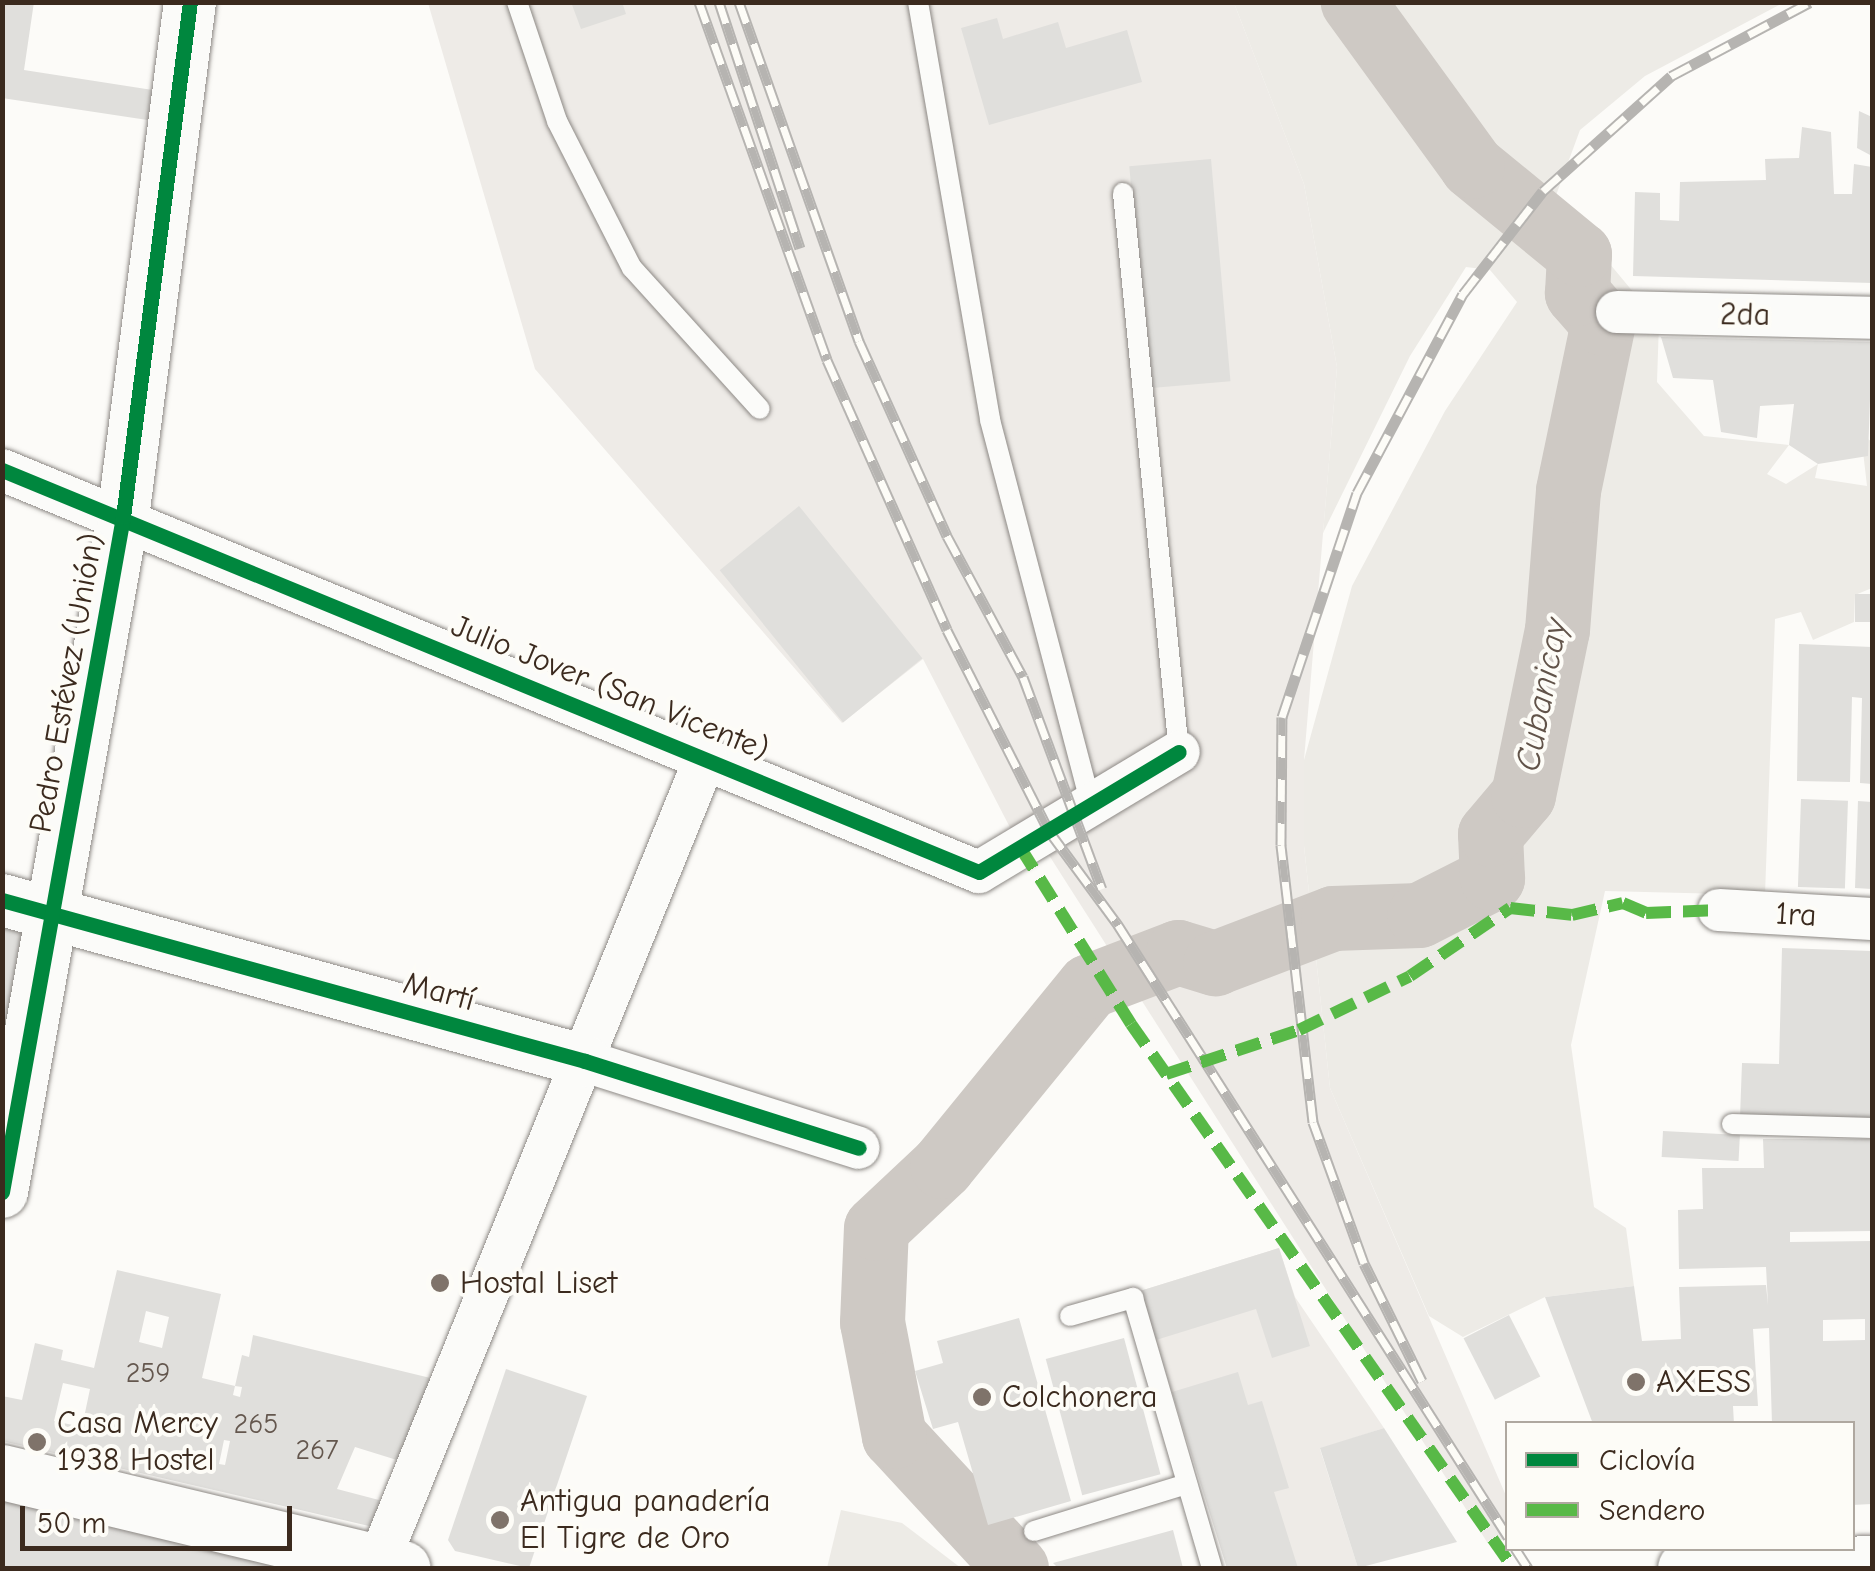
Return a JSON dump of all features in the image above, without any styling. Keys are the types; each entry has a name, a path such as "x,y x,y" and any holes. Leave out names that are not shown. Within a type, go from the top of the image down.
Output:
{"main road":[{"path":"2,1472 386,1566"},
{"path":"1685,1568 1872,1563"}],"street":[{"name":"Pedro Estévez (Unión)","path":"2,1192 56,914 123,517 190,2"},
{"name":"2da","path":"1617,312 1872,318"},
{"name":"Julio Jover (San Vicente)","path":"2,470 706,756 979,872 1180,752"},
{"path":"386,1566 706,756"},
{"name":"Martí","path":"2,900 585,1061 858,1148"},
{"name":"1ra","path":"1719,910 1872,920"}],"lane":[{"path":"517,2 557,121 632,268 760,409"},
{"path":"918,2 990,420 1092,805"},
{"path":"1123,193 1180,752"},
{"path":"1732,1124 1872,1128"},
{"path":"1070,1316 1133,1298 1212,1568"},
{"path":"1034,1531 1187,1484"}],"shaded area":[{"path":"428,3 1234,3 1304,184 1337,367 1304,760 1304,846 1330,1088 1505,1493 1505,1539 1487,1542 1038,838 1020,847 923,659 842,723 535,369"},
{"path":"1234,3 1783,3 1645,76 1580,130 1555,198 1659,323 1657,382 1704,436 1789,445 1767,474 1786,484 1818,464 1815,478 1867,486 1861,434 1872,442 1872,588 1855,595 1854,622 1813,640 1801,612 1775,619 1765,895 1605,891 1571,1045 1594,1207 1626,1228 1634,1286 1545,1297 1463,1337 1429,1316 1330,1088 1304,846 1304,760 1352,586 1445,411 1517,302 1490,270 1466,267 1410,356 1323,533 1337,367 1304,184"},
{"path":"1279,1248 1295,1297 1384,1428 1320,1449 1358,1568 1227,1568 1140,1291"},
{"path":"841,1510 902,1523 961,1568 827,1568"}],"building":[{"path":"2,2 34,2 24,70 159,91 154,121 2,98"},
{"path":"571,2 622,2 626,14 581,29"},
{"path":"997,18 1003,39 1058,22 1066,48 1127,30 1142,82 989,125 961,28"},
{"path":"1859,111 1872,117 1872,156 1857,148"},
{"path":"1802,127 1831,132 1834,194 1852,194 1854,164 1872,167 1872,283 1633,276 1635,192 1660,193 1660,220 1679,221 1680,182 1766,180 1765,159 1799,158"},
{"path":"1211,159 1230,381 1149,388 1129,166"},
{"path":"1661,337 1872,342 1868,456 1818,464 1789,445 1794,404 1760,406 1757,438 1721,432 1713,380 1673,378"},
{"path":"799,506 922,658 843,723 720,570"},
{"path":"1855,594 1872,594 1872,622 1855,622"},
{"path":"1799,644 1872,647 1872,784 1860,783 1862,698 1852,697 1850,782 1797,781"},
{"path":"1801,799 1848,801 1845,889 1798,887"},
{"path":"1858,801 1872,802 1872,889 1855,888"},
{"path":"2,920 33,927 2,1066"},
{"path":"1782,948 1872,951 1872,1121 1740,1117 1742,1063 1779,1064"},
{"path":"1663,1131 1740,1135 1739,1161 1662,1157"},
{"path":"1763,1139 1872,1139 1872,1231 1790,1232 1790,1242 1872,1241 1872,1504 1855,1505 1855,1421 1772,1421 1769,1328 1753,1329 1758,1406 1733,1406 1734,1421 1592,1421 1545,1297 1634,1286 1642,1341 1681,1339 1679,1287 1766,1285 1768,1305 1766,1267 1679,1269 1678,1210 1703,1209 1702,1168 1764,1168","holes":["1865,1319 1865,1340 1823,1341 1823,1320"]},
{"path":"1279,1248 1310,1346 1272,1358 1256,1309 1156,1340 1140,1291"},
{"path":"117,1270 221,1294 202,1378 235,1386 242,1355 249,1357 253,1335 447,1382 413,1465 355,1447 337,1489 398,1505 382,1529 2,1441 2,1396 22,1400 35,1343 63,1350 61,1360 94,1368","holes":["146,1311 169,1317 162,1348 139,1342","63,1383 90,1389 82,1427 54,1421","235,1386 242,1387 240,1397 233,1395","224,1440 230,1441 225,1465 219,1464"]},
{"path":"1509,1315 1540,1376 1495,1400 1464,1338"},
{"name":"Colchonera","path":"1019,1318 1071,1501 988,1525 958,1422 933,1429 915,1371 943,1363 937,1341"},
{"path":"1124,1338 1160,1474 1082,1495 1046,1359"},
{"path":"506,1369 587,1396 529,1568 455,1551 448,1540"},
{"path":"1238,1372 1248,1405 1262,1401 1289,1488 1274,1492 1298,1568 1227,1568 1172,1392"},
{"path":"1384,1428 1457,1542 1358,1568 1320,1448"},
{"path":"2,1495 301,1568 2,1568"},
{"path":"1173,1530 1183,1568 1058,1568 1053,1563"}],"waterway":[{"name":"Cubanicay","path":"1016,1568 894,1436 872,1322 876,1228 942,1166 1089,986 1178,952 1215,963 1333,918 1419,915 1492,878 1490,834 1523,795 1557,630 1568,490 1603,323 1577,293 1579,254 1472,166 1353,2"}],"railway":[{"path":"699,2 827,360 947,630 1049,831 1118,925 1505,1532"},
{"path":"719,2 800,248"},
{"path":"739,2 859,341 947,536 1023,677 1102,889"},
{"path":"1422,1381 1364,1263 1313,1122 1281,845 1282,717 1357,493 1463,294 1543,191 1671,76 1810,2"},
{"path":"1517,1551 1528,1568"}],"marked path":[{"path":"1020,847 1131,1024 1513,1568"},
{"path":"1166,1074 1299,1030 1410,976 1510,908 1572,915 1623,903 1646,913 1719,910"}],"cycle path":[{"path":"2,1192 123,517 190,2"},
{"path":"2,470 979,872 1179,752"},
{"path":"2,900 585,1061 859,1148"}],"place":[{"name":"Hostal Liset","path":"440,1283"},
{"name":"AXESS","path":"1636,1382"},
{"name":"Colchonera","path":"982,1397"},
{"name":"Casa Mercy 1938 Hostel","path":"37,1442"},
{"name":"Antigua panadería El Tigre de Oro","path":"500,1520"}]}
